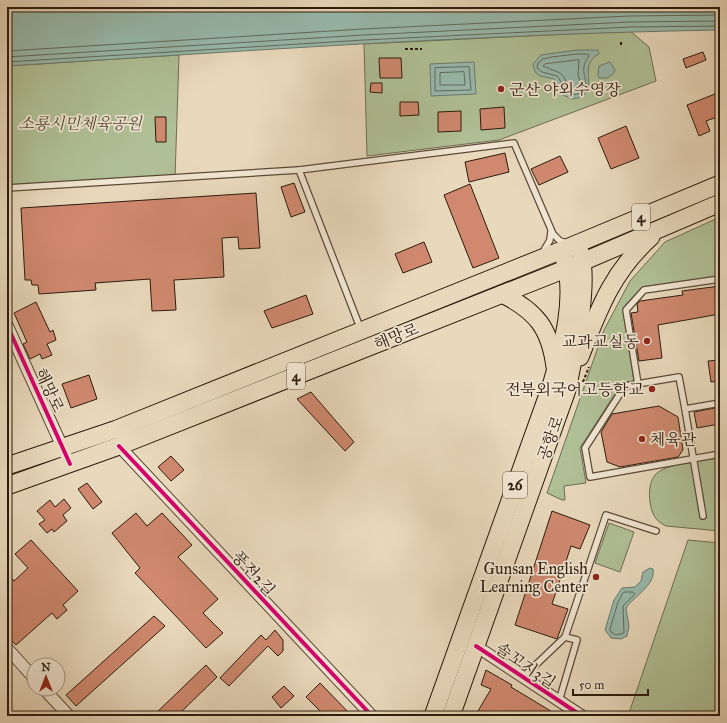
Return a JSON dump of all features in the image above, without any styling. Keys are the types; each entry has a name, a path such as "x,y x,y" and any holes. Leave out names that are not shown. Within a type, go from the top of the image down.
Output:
{"main road":[{"name":"해망로","path":"7,466 117,429 577,244 720,184"},
{"name":"해망로","path":"7,486 119,446 502,294 720,203"},
{"name":"26","path":"567,390 606,296 618,272 635,251 660,228"},
{"name":"공항로","path":"433,716 555,372 562,347 577,244"},
{"name":"공항로","path":"451,716 567,390 575,351 582,292 575,264 562,250"},
{"path":"502,294 520,303 533,313 541,324 548,336 552,350 555,372"}],"street":[{"name":"해망로","path":"7,326 70,464"},
{"name":"풍전2길","path":"119,446 372,716"},
{"name":"솔꼬지3길","path":"476,646 559,701 570,713 582,716"},
{"path":"7,648 26,669"},
{"path":"51,697 69,716"}],"lane":[{"path":"7,188 299,170 514,143 556,238 560,241 577,244"},
{"name":"해망로","path":"299,170 361,331"},
{"path":"532,262 546,249 550,240 551,228"},
{"path":"638,384 626,310 644,290 720,279"},
{"path":"703,516 693,459 685,409 679,377 625,386 585,448 590,477 693,459 720,454"},
{"path":"685,409 720,403"},
{"path":"523,677 565,637 606,514 656,531"},
{"path":"559,701 577,640 565,637"}],"path":[{"path":"621,42 621,47"},
{"path":"405,49 422,49"},
{"path":"583,384 590,363"}],"green space":[{"name":"군산 야외수영장","path":"630,31 649,47 656,81 499,140 367,156 364,44"},
{"name":"소룡시민체육공원","path":"179,55 175,178 7,188 7,66"},
{"path":"720,217 720,276 643,287 623,309 634,381 622,383 580,448 586,483 564,486 565,500 547,493 604,330 630,281 665,242"},
{"path":"720,458 720,531 666,526 662,524 655,517 650,502 650,488 655,475 660,471 676,465"},
{"path":"609,523 634,532 620,572 595,563"},
{"path":"688,540 720,543 720,716 628,716"}],"water":[{"path":"7,7 720,7 720,30 452,39 7,66"},
{"path":"577,50 598,50 599,54 592,59 589,66 587,92 582,96 572,99 563,95 554,79 540,76 535,72 533,64 541,55"},
{"path":"474,62 476,94 431,96 430,64"},
{"path":"610,62 615,70 613,74 607,78 599,78 599,66"},
{"path":"650,568 653,569 653,575 648,585 626,608 629,626 627,636 621,639 611,638 605,630 614,600 622,588 635,587 641,581 643,572"}],"building":[{"path":"703,52 706,60 686,68 683,59"},
{"path":"379,58 401,58 402,78 380,78"},
{"path":"371,83 382,83 382,93 370,92"},
{"path":"720,92 720,116 706,121 710,131 699,136 687,105"},
{"path":"400,102 418,102 419,115 400,116"},
{"path":"504,107 505,128 481,130 480,109"},
{"path":"461,111 461,131 438,132 438,112"},
{"path":"155,117 166,117 166,142 156,142"},
{"path":"626,126 639,158 611,169 598,138"},
{"path":"505,153 509,172 469,182 465,162"},
{"path":"560,156 568,172 539,185 531,169"},
{"path":"294,183 305,212 291,217 281,187"},
{"path":"470,184 499,258 473,268 444,195"},
{"path":"256,193 260,248 239,249 238,237 222,238 224,277 174,280 176,310 152,311 150,279 95,283 96,290 39,294 38,285 32,285 31,280 25,280 21,208"},
{"path":"424,242 432,262 403,273 395,254"},
{"path":"720,286 720,314 658,325 662,358 639,361 631,313 638,312 637,304 640,301 683,295 682,291"},
{"path":"306,295 313,314 272,328 264,311"},
{"path":"36,302 50,332 53,330 56,340 47,344 52,355 42,359 40,354 30,359 23,344 27,342 14,313"},
{"path":"720,360 720,381 711,382 708,361"},
{"path":"89,375 97,399 71,408 62,384"},
{"path":"311,392 354,442 345,451 297,399"},
{"name":"체육관","path":"659,406 678,417 683,450 678,457 620,467 607,462 601,432 612,414"},
{"path":"720,407 720,424 697,428 694,412"},
{"path":"171,456 184,470 171,481 158,467"},
{"path":"87,483 102,502 93,509 78,489"},
{"path":"64,499 71,508 63,515 67,521 54,532 52,529 47,533 39,524 45,520 37,511 50,500 55,507"},
{"path":"552,511 590,525 580,549 571,546 552,604 568,609 557,639 515,625"},
{"path":"136,513 147,526 162,513 192,545 178,557 218,599 203,613 223,633 206,648 135,573 140,568 112,533"},
{"path":"31,540 78,591 63,605 67,610 57,619 52,613 16,645 7,636 7,573 14,581 28,568 15,554"},
{"path":"154,616 165,626 76,706 66,695"},
{"path":"275,630 283,640 283,651 278,656 268,646 229,686 220,678 261,635 266,640"},
{"path":"206,665 217,677 177,716 153,716"},
{"path":"486,670 559,716 525,716 517,711 514,716 475,716 491,689 481,685"},
{"path":"320,683 352,716 325,716 306,697"},
{"path":"284,686 294,696 281,708 272,697"}],"cycle path":[{"path":"7,325 70,464"},
{"path":"119,446 372,716"},
{"path":"476,646 582,716"}],"place":[{"name":"군산 야외수영장","path":"501,89"},
{"name":"교과교실동","path":"647,341"},
{"name":"전북외국어고등학교","path":"652,389"},
{"name":"체육관","path":"642,439"},
{"name":"Gunsan English Learning Center","path":"596,577"}]}
